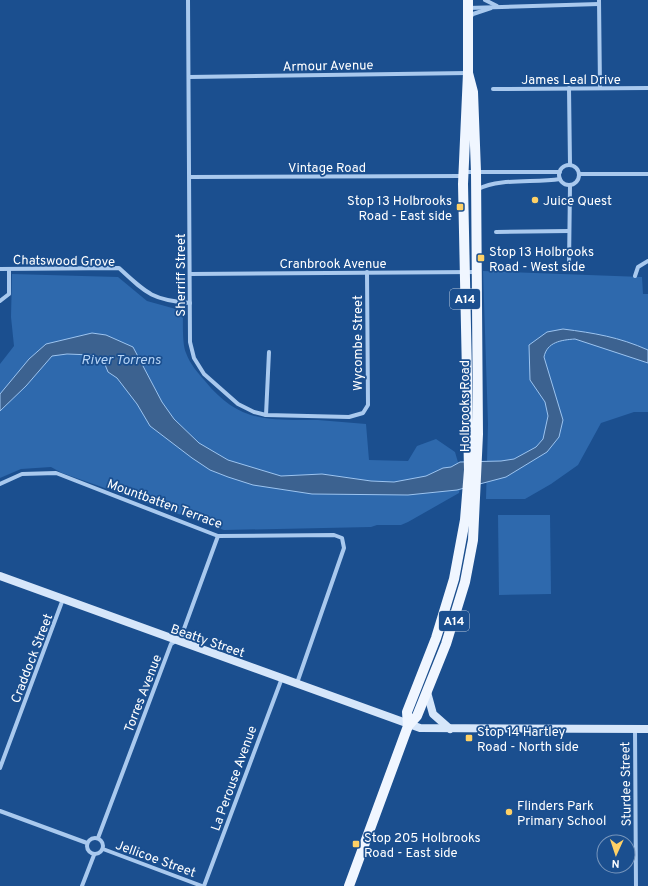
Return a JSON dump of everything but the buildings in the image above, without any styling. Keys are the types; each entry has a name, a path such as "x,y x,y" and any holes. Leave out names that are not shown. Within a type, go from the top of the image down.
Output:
{"main road":[{"name":"Holbrooks Road","path":"408,726 407,712 450,598 462,538 467,500 468,426 463,174 468,73 468,4"},
{"name":"Holbrooks Road","path":"349,886 408,726 417,716 446,644 465,582 473,540 478,434 476,172 473,92 468,73"}],"street":[{"name":"Sherriff Street","path":"188,0 190,303 194,358 204,374 238,404 266,415 349,417 363,413"},
{"path":"485,0 500,7"},
{"path":"468,4 500,7 599,2 600,88"},
{"path":"468,19 473,14 500,7"},
{"name":"Armour Avenue","path":"189,77 468,73"},
{"path":"569,88 570,165"},
{"name":"James Leal Drive","path":"494,89 648,88"},
{"path":"570,165 576,168 579,174 575,182 570,185 564,184 560,179 560,172 564,167 570,165"},
{"name":"Vintage Road","path":"190,177 560,172"},
{"path":"579,174 648,174"},
{"path":"476,190 489,183 539,182 560,179"},
{"path":"569,267 570,185"},
{"path":"496,232 569,231"},
{"path":"635,276 638,267 648,261"},
{"name":"Chatswood Grove","path":"0,269 118,268 144,291 166,301 190,303"},
{"path":"0,301 9,294 9,269"},
{"name":"Wycombe Street","path":"363,413 368,405 367,272"},
{"name":"Cranbrook Avenue","path":"190,274 476,272"},
{"path":"266,415 268,352"},
{"name":"Mountbatten Terrace","path":"0,484 22,474 40,472 56,473 218,536 334,535 342,538 344,548 297,683"},
{"name":"Torres Avenue","path":"98,838 171,644 176,642 181,637 218,536"},
{"name":"Beatty Street","path":"0,576 176,642 297,683 408,726 424,730 648,729"},
{"name":"Craddock Street","path":"0,768 63,599"},
{"name":"La Perouse Avenue","path":"203,886 282,678"},
{"path":"427,692 433,714 450,729"},
{"name":"Sturdee Street","path":"635,729 636,886"},
{"path":"0,811 87,843"},
{"path":"98,838 103,843 103,849 99,854 94,855 89,852 87,843 91,839 98,838"},
{"name":"Jellicoe Street","path":"103,849 203,886"},
{"path":"82,886 94,855"}],"shaded area":[{"path":"483,271 642,277 643,294 648,294 648,412 634,412 601,423 578,465 551,484 525,499 486,499 488,424"},
{"path":"12,274 118,277 147,301 183,311 184,344 188,357 194,368 205,381 230,405 243,412 269,419 318,420 366,424 369,460 408,461 417,446 436,439 455,452 462,476 459,493 401,525 224,530 62,473 51,467 21,469 0,478 0,364 14,346 11,317"},
{"path":"498,515 550,515 551,594 499,595"}],"water":[{"name":"River Torrens","path":"563,329 606,336 648,350 648,363 575,339 560,341 551,345 544,357 563,420 559,437 547,452 506,477 457,490 408,495 312,494 253,485 228,477 210,470 150,426 137,404 117,378 108,372 104,362 92,355 67,354 52,356 26,386 0,411 0,394 29,359 46,344 92,333 106,335 133,347 162,402 174,419 199,443 228,460 281,476 322,474 371,481 394,482 426,476 460,462 501,461 514,459 536,447 543,439 548,416 545,402 530,380 529,345 547,332"}],"place":[{"name":"Juice Quest","path":"535,200"},
{"name":"Stop 13 Holbrooks Road - East side","path":"460,207"},
{"name":"Stop 13 Holbrooks Road - West side","path":"481,258"},
{"name":"Stop 14 Hartley Road - North side","path":"469,738"},
{"name":"Flinders Park Primary School","path":"509,812"},
{"name":"Stop 205 Holbrooks Road - East side","path":"356,844"}]}
